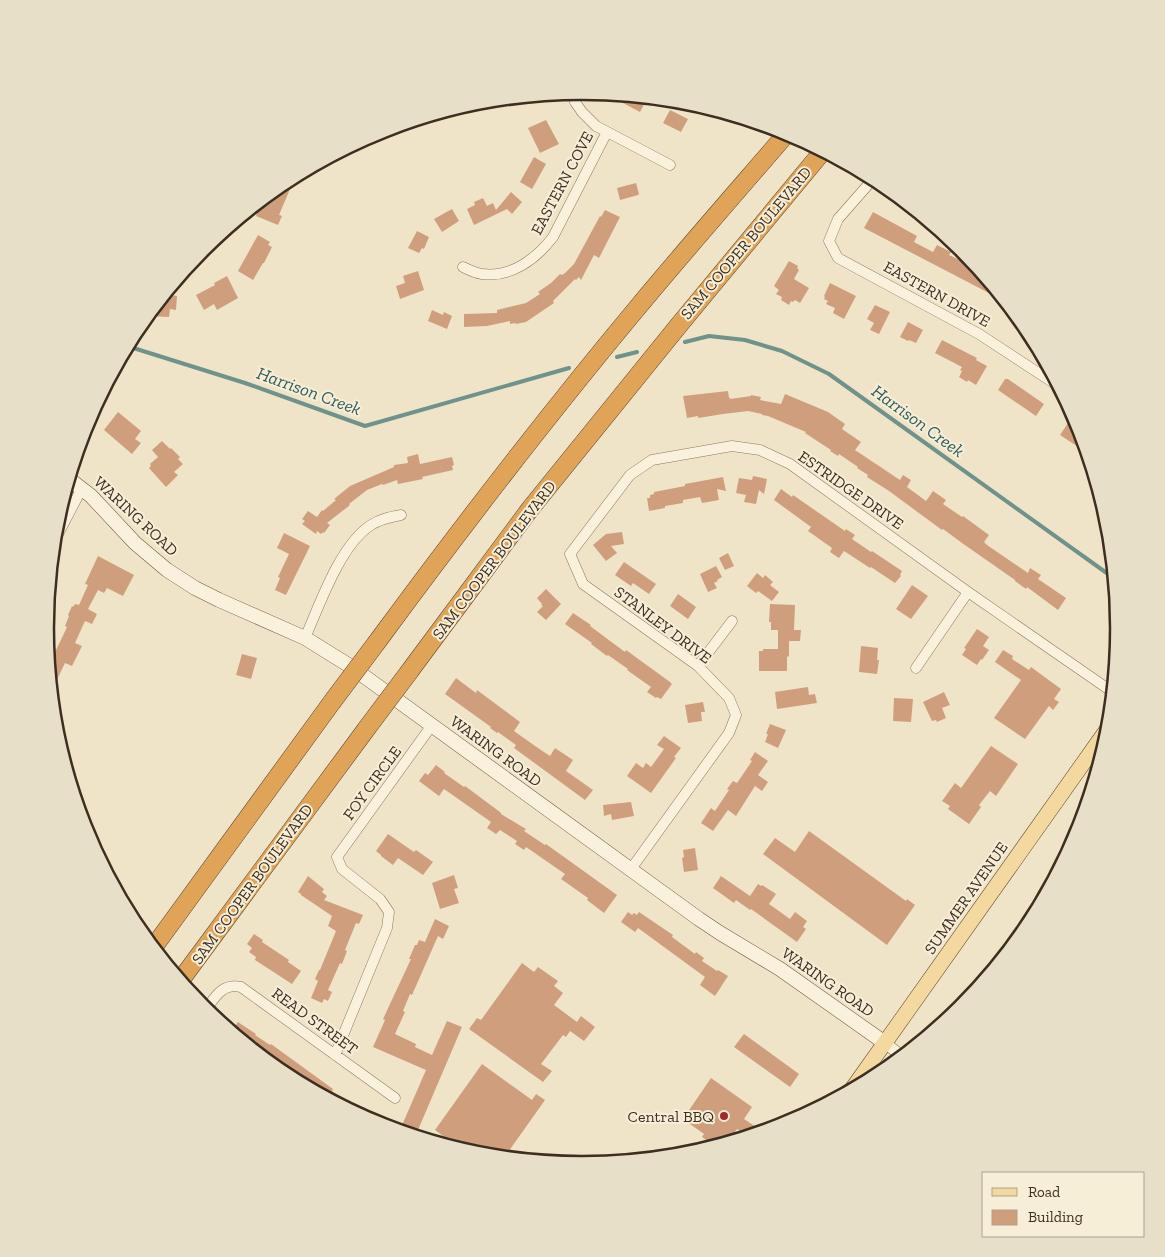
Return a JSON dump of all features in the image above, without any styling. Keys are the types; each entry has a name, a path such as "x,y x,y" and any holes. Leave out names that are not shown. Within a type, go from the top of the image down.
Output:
{"highway":[{"path":"157,942 446,548 637,308 782,139"},
{"name":"SAM COOPER BOULEVARD","path":"184,976 536,502 672,332 819,156"}],"main road":[{"name":"WARING ROAD","path":"75,483 82,488 135,543 167,570 195,588 219,600 305,638 350,666 720,933 780,969 885,1044"},
{"name":"SUMMER AVENUE","path":"860,1078 1099,741"}],"street":[{"path":"575,100 587,118 596,126 670,165"},
{"name":"EASTERN COVE","path":"463,267 475,272 494,274 514,270 524,265 545,247 607,132"},
{"name":"EASTERN DRIVE","path":"868,184 838,219 829,241 838,258 979,334 1048,379"},
{"name":"ESTRIDGE DRIVE","path":"570,554 630,475 652,460 732,446 760,450 790,464 968,592 1108,689"},
{"path":"65,521 82,488"},
{"path":"305,638 329,584 350,546 370,525 379,520 400,515"},
{"name":"STANLEY DRIVE","path":"570,554 583,584 698,666 728,698 736,715 729,732 630,869"},
{"path":"916,668 968,592"},
{"path":"698,666 732,621"},
{"name":"FOY CIRCLE","path":"335,1055 387,928 389,912 380,899 342,869 337,858 432,726"},
{"name":"READ STREET","path":"210,1003 220,991 228,987 241,987 396,1098"},
{"name":"WARING ROAD","path":"885,1044 897,1053"}],"building":[{"path":"620,101 645,103 640,112"},
{"path":"670,110 688,119 681,132 663,123"},
{"path":"546,120 559,144 540,153 528,128"},
{"path":"534,157 546,164 532,189 520,182"},
{"path":"636,183 639,194 620,200 617,188"},
{"path":"290,188 279,215 282,216 278,225 256,216 261,209"},
{"path":"511,192 522,202 512,214 507,209 474,225 467,209 475,205 474,202 483,198 487,206 493,203 496,210"},
{"path":"452,209 459,221 442,232 434,219"},
{"path":"605,210 620,217 599,258 594,255 581,280 579,277 575,279 553,301 554,303 526,322 510,324 510,321 487,326 464,327 464,314 497,313 497,310 526,303 540,294 538,292 560,274 565,273 574,264"},
{"path":"873,212 917,236 914,242 933,252 937,245 951,252 949,255 962,261 993,296 985,291 864,228"},
{"path":"417,231 429,237 424,249 422,248 419,253 408,248"},
{"path":"258,235 270,242 268,245 272,247 253,280 238,271"},
{"path":"789,261 798,266 799,270 794,279 809,288 800,303 795,300 791,301 789,305 781,300 782,297 776,294 779,290 774,286"},
{"path":"418,271 424,290 400,299 396,286 405,283 403,276"},
{"path":"227,276 238,298 217,310 214,304 204,310 196,295"},
{"path":"830,283 856,296 844,319 833,313 835,308 826,304 828,301 824,299"},
{"path":"173,295 177,296 176,310 170,309 169,317 156,316"},
{"path":"875,305 890,312 879,334 870,330 874,323 867,319"},
{"path":"432,310 443,315 444,312 452,316 447,329 428,321"},
{"path":"908,322 923,330 916,343 900,337"},
{"path":"942,340 977,358 976,360 987,366 976,385 959,377 962,367 935,353"},
{"path":"1005,379 1008,379 1044,404 1036,416 998,390"},
{"path":"728,391 730,399 751,395 761,397 760,400 781,404 785,394 828,412 845,424 842,429 861,442 855,450 900,480 903,475 911,480 907,487 926,501 933,491 946,500 943,504 989,535 984,542 987,545 1028,573 1030,568 1041,575 1038,579 1066,598 1058,610 867,477 868,475 858,467 839,454 838,456 830,451 806,432 768,416 748,411 687,418 683,396"},
{"path":"118,412 141,431 135,439 141,443 132,454 104,430"},
{"path":"1068,423 1071,426 1079,447 1060,435"},
{"path":"162,441 180,457 178,459 183,464 174,472 178,475 166,487 149,468 150,464 158,457 152,450"},
{"path":"418,454 420,464 452,457 453,470 398,484 397,480 367,490 327,523 330,525 324,533 321,534 317,531 316,534 302,524 305,521 302,519 308,511 317,517 322,510 336,500 334,499 350,486 394,467 394,465 408,463 407,457"},
{"path":"753,476 767,479 764,494 759,490 756,504 744,502 746,495 736,493 739,478 752,480"},
{"path":"723,477 726,491 717,489 719,500 702,503 700,497 683,500 683,503 649,511 647,498 650,498 650,495 654,494 654,492"},
{"path":"781,489 792,497 793,495 845,531 846,529 855,535 852,539 902,571 901,576 895,583 844,551 839,558 830,552 832,548 808,531 811,527 774,500"},
{"path":"622,532 624,544 611,546 617,553 606,561 593,545 606,534"},
{"path":"284,533 310,546 286,595 275,590 280,578 278,577 289,554 277,548"},
{"path":"728,553 734,566 725,570 719,558"},
{"path":"98,556 134,575 123,596 107,588 104,593 98,590 88,609 97,614 92,624 85,621 75,643 82,646 72,666 65,663 57,681 55,653 67,627 65,626 72,606 75,604 79,605 88,585 85,584"},
{"path":"624,562 656,584 649,594 633,583 631,586 615,575"},
{"path":"716,566 722,577 714,583 717,588 708,592 700,574"},
{"path":"757,573 763,578 765,575 773,582 770,585 779,592 772,601 747,586"},
{"path":"912,585 928,596 911,619 896,609"},
{"path":"546,589 561,604 546,620 537,612 543,606 537,598"},
{"path":"678,594 696,607 688,619 670,606"},
{"path":"770,604 795,605 794,630 801,630 800,641 789,641 787,671 759,671 759,651 763,651 763,649 778,649 778,630 771,630 771,622 769,622"},
{"path":"573,613 625,652 626,650 670,682 672,684 661,699 647,692 651,687 628,669 607,656 565,624"},
{"path":"977,629 989,637 983,646 989,650 977,665 962,655 966,649 964,648"},
{"path":"861,646 878,648 877,674 859,672"},
{"path":"1003,650 1013,656 1012,659 1029,670 1031,667 1061,689 1054,699 1059,702 1053,710 1049,706 1025,739 994,718 1021,680 995,662"},
{"path":"242,654 257,658 251,679 236,675"},
{"path":"456,678 476,693 477,690 520,722 514,731 535,746 550,756 555,748 573,760 566,771 593,790 585,800 514,748 516,745 445,694"},
{"path":"808,687 809,695 815,694 817,703 777,709 775,692"},
{"path":"944,692 950,705 942,708 946,718 937,722 936,720 932,721 923,702"},
{"path":"894,698 913,699 911,722 893,721"},
{"path":"703,702 705,712 701,712 702,721 688,723 685,705"},
{"path":"770,724 786,730 778,748 765,742"},
{"path":"664,736 681,748 651,793 627,776 636,763 643,768 646,763 651,767 664,749 657,745"},
{"path":"991,746 1018,764 996,796 990,791 979,805 981,807 969,824 948,809 950,806 942,801 955,783 961,788"},
{"path":"755,752 768,761 758,775 768,782 762,791 755,786 736,816 728,810 713,831 701,823 711,808 715,811 733,781 737,783 752,761 750,760"},
{"path":"436,765 444,773 465,786 501,814 526,829 524,831 546,844 617,895 604,913 587,900 588,898 561,879 565,874 526,847 524,850 515,844 517,841 500,830 496,834 487,828 491,822 444,789 439,796 419,781 425,773 428,775"},
{"path":"631,802 634,816 612,820 611,814 604,816 603,805"},
{"path":"809,831 906,901 907,899 915,905 887,945 763,854 775,838 795,852"},
{"path":"388,834 414,852 416,850 433,862 423,875 398,858 393,865 376,851"},
{"path":"695,848 698,870 684,872 683,850"},
{"path":"454,875 458,888 454,889 459,903 440,909 432,883"},
{"path":"308,876 324,889 322,892 327,896 324,900 363,915 359,924 356,923 345,950 347,951 342,964 340,963 328,990 332,992 328,1001 324,999 322,1003 311,998 318,981 315,979 336,931 328,926 332,916 298,892"},
{"path":"721,876 750,896 758,884 776,894 769,904 790,919 795,912 807,921 803,927 806,929 797,942 751,909 736,900 734,903 713,888"},
{"path":"628,912 632,915 634,913 637,915 639,912 673,935 672,937 695,954 696,952 704,958 702,961 728,976 715,996 700,985 705,977 638,928 635,932 621,922"},
{"path":"435,919 449,926 443,939 438,936 412,995 410,994 403,1011 405,1012 395,1034 416,1044 415,1047 432,1055 447,1021 462,1027 418,1130 402,1125 426,1070 373,1047 385,1020 383,1019 411,959 409,959 415,945 417,945 419,940 425,942"},
{"path":"254,934 301,971 292,984 255,960 256,957 249,952 252,948 247,944"},
{"path":"522,963 534,972 538,967 558,981 554,986 563,993 554,1005 577,1022 581,1016 595,1027 584,1041 570,1031 566,1037 563,1035 541,1064 552,1071 543,1082 469,1029 477,1018 481,1020"},
{"path":"238,1022 271,1044 333,1089 332,1091 347,1102 289,1068 235,1027"},
{"path":"744,1034 799,1074 790,1087 734,1047"},
{"path":"482,1064 532,1100 536,1094 545,1100 508,1152 448,1139 435,1130"},
{"path":"711,1078 752,1107 744,1119 756,1127 742,1132 737,1129 733,1135 708,1142 702,1137 704,1134 683,1119"}],"waterway":[{"name":"Harrison Creek","path":"685,342 709,336 745,340 782,351 829,374 1108,574"},
{"name":"Harrison Creek","path":"135,348 245,383 365,426 569,368"},
{"name":"Harrison Creek","path":"617,357 637,352"}],"place":[{"name":"Central BBQ","path":"724,1116"}]}
